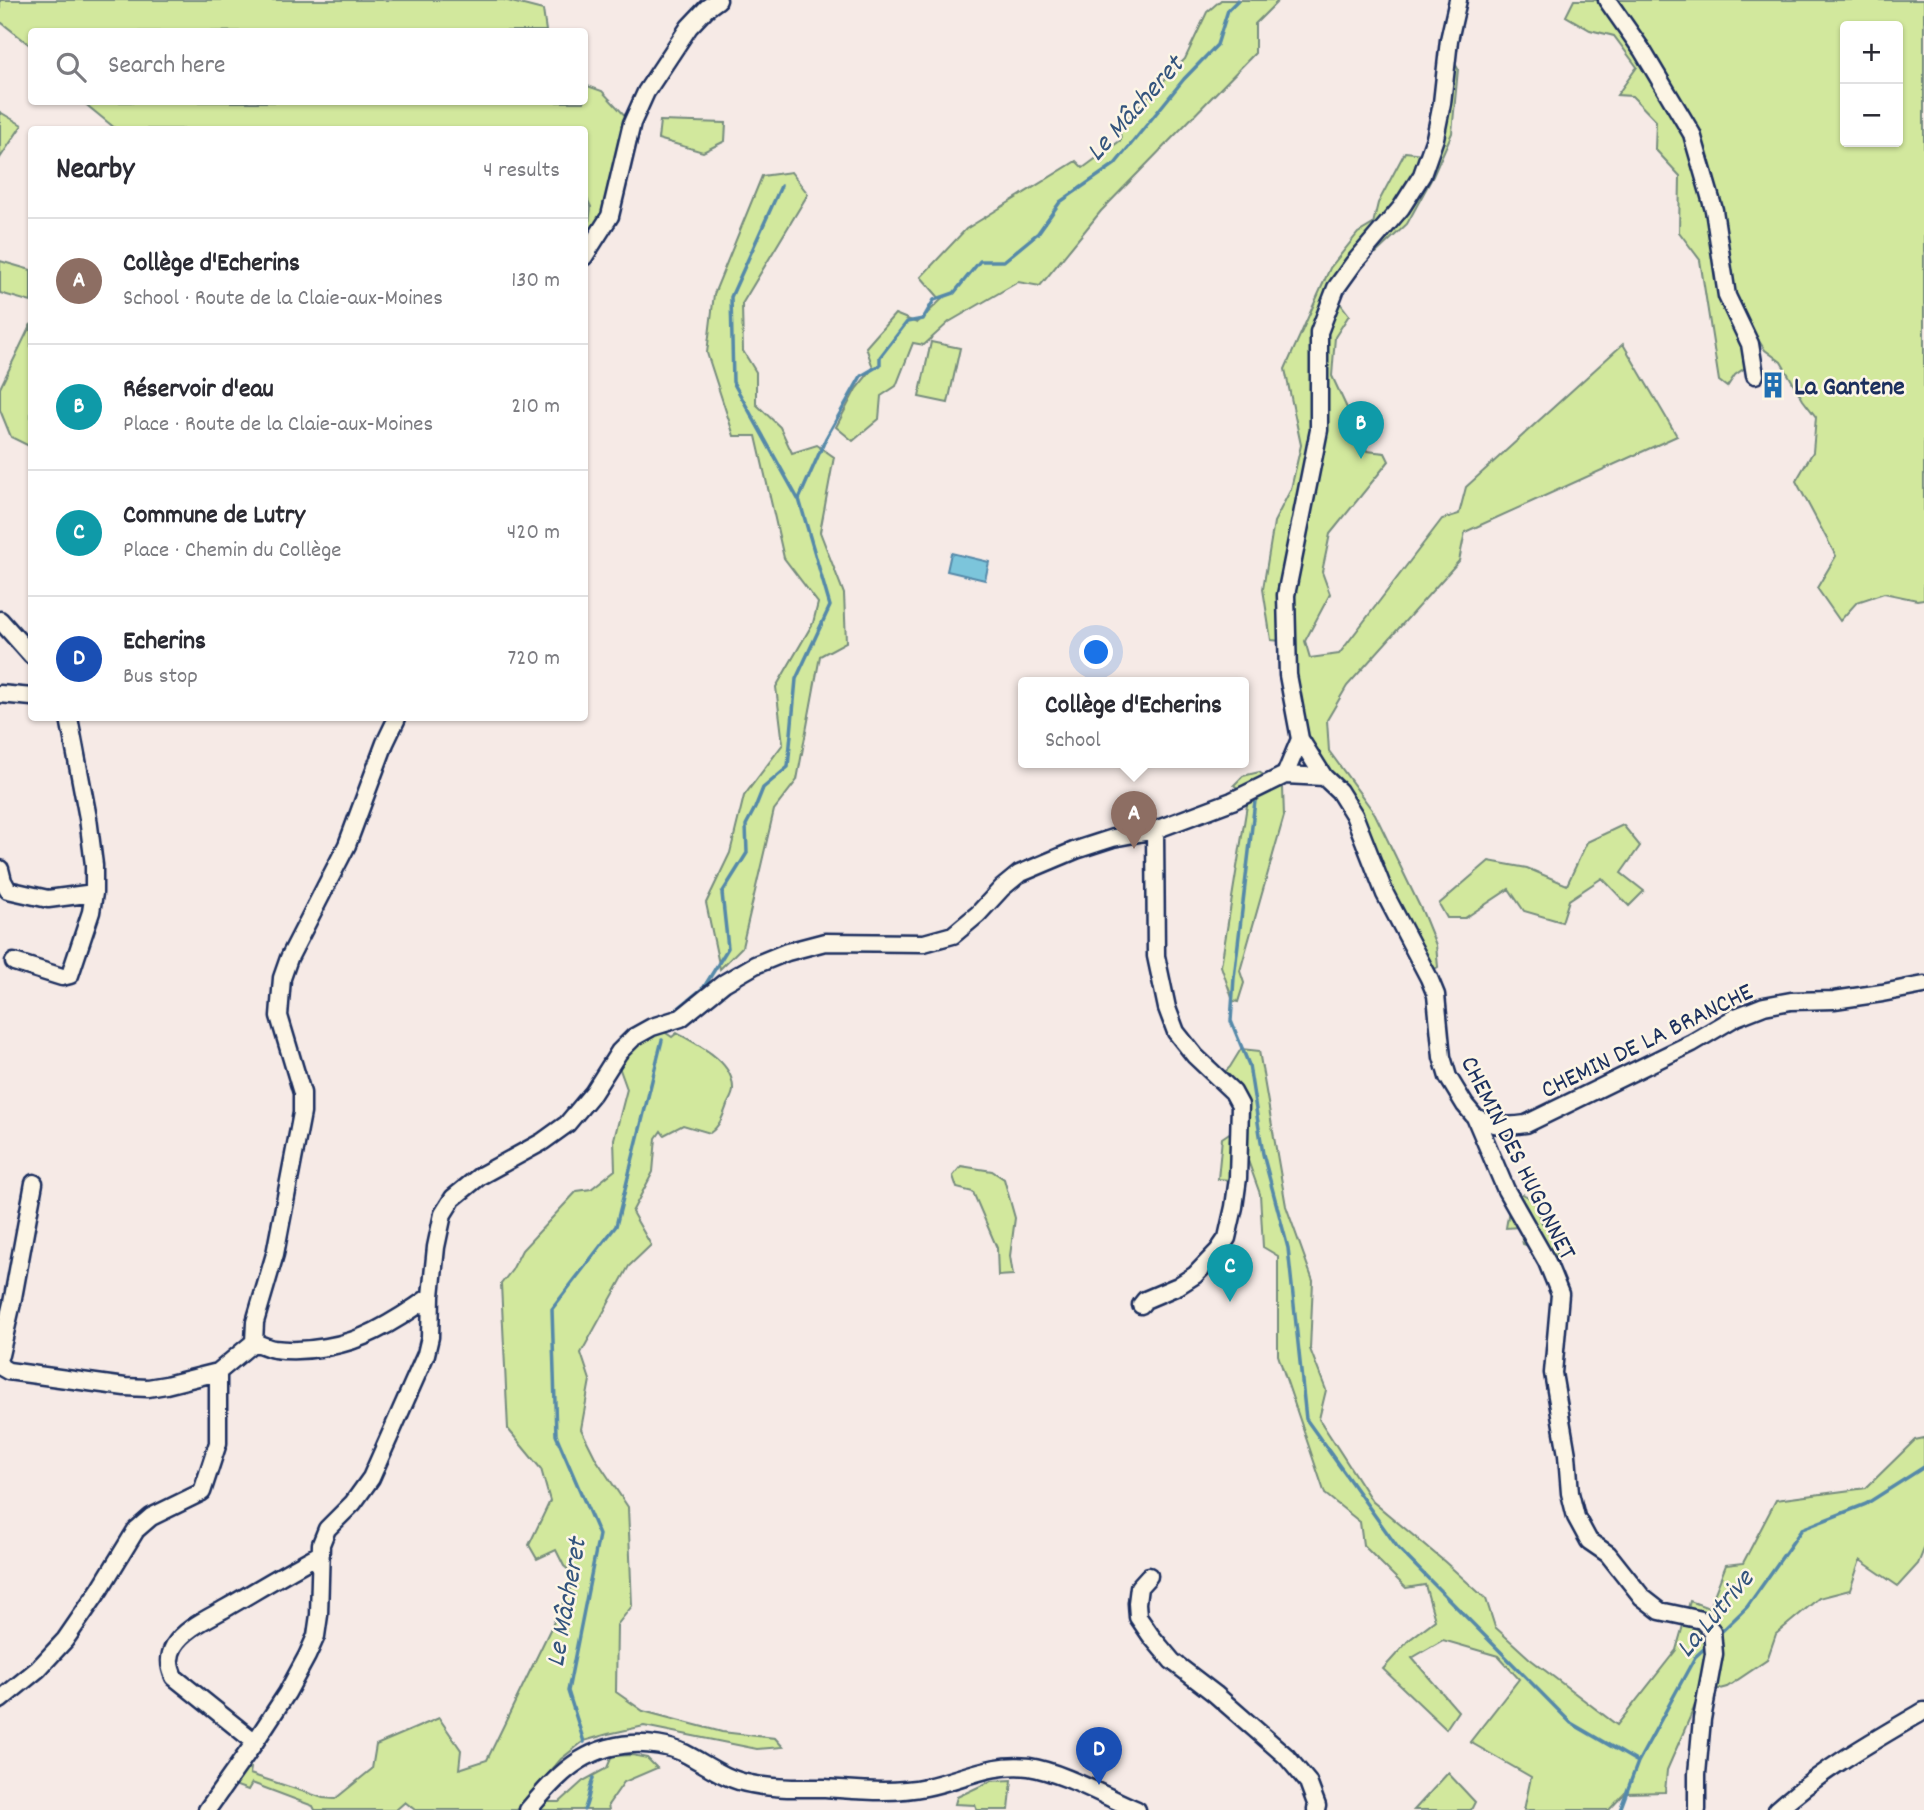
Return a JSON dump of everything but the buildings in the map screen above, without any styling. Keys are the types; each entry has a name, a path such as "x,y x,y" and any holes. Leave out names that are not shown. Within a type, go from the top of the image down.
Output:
{"street":[{"path":"588,251 610,216 632,123 646,92 689,27 718,0"},
{"path":"1285,775 1300,738 1287,676 1286,595 1319,430 1319,332 1336,288 1401,208 1422,175 1435,138 1449,40 1458,0"},
{"path":"1606,0 1643,50 1692,134 1714,210 1727,296 1750,344 1755,375"},
{"path":"0,620 28,652"},
{"path":"0,694 28,696"},
{"path":"14,962 62,977 70,975 91,912 94,865 70,721"},
{"path":"0,1366 8,1371 148,1388 218,1372 254,1342 255,1322 275,1254 302,1113 302,1093 279,1016 282,978 289,958 347,845 396,721"},
{"name":"CHEMIN DES HUGONNET","path":"1300,738 1324,777 1339,791 1354,815 1385,894 1436,995 1442,1057 1448,1077 1475,1117 1506,1190 1547,1262 1560,1294 1553,1373 1567,1455 1570,1493 1576,1517 1589,1541 1608,1554 1642,1597 1660,1611 1702,1620 1712,1631 1714,1654 1702,1718 1697,1774 1698,1810"},
{"path":"207,1810 287,1693 316,1636 321,1544 327,1530 371,1478 420,1370 430,1337 436,1247 443,1214 453,1198 480,1176 542,1142 567,1124 634,1037 652,1027 681,1018 724,983 755,965 787,952 825,943 924,943 953,935 1019,874 1076,850 1114,838 1155,830 1231,801 1285,775 1324,777"},
{"path":"1141,1305 1145,1300 1178,1286 1195,1275 1218,1251 1227,1238 1238,1178 1240,1105 1233,1092 1195,1056 1175,1032 1167,1008 1156,956 1155,830"},
{"path":"0,869 8,890 48,899 94,893"},
{"name":"CHEMIN DE LA BRANCHE","path":"1475,1117 1504,1127 1526,1124 1692,1044 1736,1017 1764,1006 1791,1000 1846,998 1924,985"},
{"path":"0,1355 34,1183"},
{"path":"254,1342 273,1349 307,1349 347,1342 374,1332 431,1297"},
{"path":"0,1700 38,1669 65,1640 136,1530 151,1517 202,1492 218,1443 218,1372"},
{"path":"255,1742 174,1677 170,1658 175,1645 189,1630 320,1554"},
{"path":"1149,1576 1139,1587 1137,1603 1138,1617 1151,1636 1172,1661 1215,1694 1287,1758 1308,1782 1316,1810"},
{"path":"1777,1810 1794,1794 1860,1748 1924,1711"},
{"path":"528,1810 554,1779 572,1764 597,1751 632,1744 660,1746 681,1752 726,1776 750,1784 770,1786 892,1791 924,1788 990,1768 1029,1767 1058,1775 1138,1810"}],"green space":[{"path":"0,0 504,0 543,10 546,28 28,28 28,44 0,24"},
{"path":"1221,0 1279,0 1255,24 1255,53 1101,211 1040,286 1018,282 949,322 924,345 913,343 896,386 881,396 879,419 853,441 836,427 856,389 873,368 866,347 895,314 917,323 941,300 921,277 966,229 1076,161 1083,168 1121,140 1119,126 1185,59 1207,12"},
{"path":"1574,0 1924,0 1924,599 1884,593 1857,602 1840,621 1817,588 1836,556 1796,481 1813,452 1816,417 1781,362 1765,350 1738,310 1728,320 1739,332 1749,365 1735,375 1727,387 1719,381 1700,260 1679,232 1680,176 1655,149 1656,121 1632,96 1617,95 1637,67 1614,36 1590,30 1566,16"},
{"path":"1452,58 1458,69 1452,133 1407,224 1376,253 1372,249 1428,174"},
{"path":"588,86 602,91 632,123 610,216 588,251 591,207 588,200 588,126 112,126 87,105 588,105"},
{"path":"0,112 22,125 0,158"},
{"path":"660,121 726,123 725,141 703,152 658,139"},
{"path":"1405,152 1425,154 1417,175 1315,330 1315,429 1281,641 1271,640 1263,589 1274,522 1291,489 1301,445 1285,369 1330,268 1358,233 1373,224 1378,203"},
{"path":"791,172 808,194 742,304 743,351 756,372 756,404 780,427 792,453 817,445 834,457 820,532 844,594 846,642 820,656 797,780 774,810 742,947 720,969 706,903 730,853 744,796 783,744 776,687 813,623 818,603 784,558 756,436 734,436 707,353 714,294 762,176"},
{"path":"0,261 28,269 28,301 0,293"},
{"path":"1337,299 1349,315 1335,337 1332,376 1367,451 1385,453 1389,461 1330,534 1322,572 1330,594 1305,641 1310,658 1339,654 1442,519 1459,514 1466,487 1623,344 1677,436 1465,532 1459,561 1347,686 1327,720 1329,751 1375,814 1436,945 1438,967 1429,972 1386,886 1303,737 1290,677 1289,596 1322,431 1322,333"},
{"path":"28,330 28,446 11,437 0,410 0,388"},
{"path":"931,342 960,348 948,403 919,397"},
{"path":"1259,772 1283,788 1284,816 1240,971 1244,983 1238,1002 1233,1001 1221,966 1248,799 1234,785 1243,776"},
{"path":"1623,825 1640,846 1621,873 1644,891 1629,906 1602,878 1569,900 1562,922 1524,911 1509,889 1465,918 1447,918 1439,904 1489,861 1527,868 1567,885 1587,842"},
{"path":"660,1029 672,1037 677,1033 713,1055 728,1071 733,1090 721,1120 710,1133 683,1125 664,1135 661,1131 656,1138 653,1172 632,1212 651,1245 629,1266 581,1353 590,1380 581,1429 596,1459 628,1507 632,1606 617,1625 616,1692 643,1711 722,1732 775,1738 783,1747 757,1749 644,1726 608,1734 584,1741 561,1759 517,1810 415,1810 405,1802 396,1810 315,1810 313,1806 252,1783 248,1790 234,1785 243,1765 251,1768 250,1774 323,1798 335,1799 372,1769 376,1745 439,1718 461,1750 459,1769 487,1760 576,1576 564,1566 556,1550 537,1559 529,1545 550,1501 541,1469 508,1429 501,1284 522,1250 577,1191 591,1189 615,1170 614,1139 627,1089 618,1064 633,1044"},
{"path":"1241,1049 1259,1051 1286,1206 1313,1281 1310,1349 1326,1390 1319,1419 1372,1501 1486,1599 1495,1627 1530,1659 1617,1725 1676,1650 1690,1601 1709,1608 1726,1565 1743,1563 1776,1500 1866,1488 1915,1440 1924,1438 1924,1549 1918,1564 1898,1586 1860,1560 1850,1590 1819,1598 1776,1634 1767,1660 1727,1687 1700,1694 1667,1770 1665,1792 1625,1793 1609,1810 1524,1810 1531,1777 1470,1742 1519,1679 1498,1656 1443,1640 1412,1658 1458,1711 1446,1729 1383,1669 1409,1640 1435,1620 1425,1585 1406,1588 1363,1545 1360,1522 1325,1494 1278,1355 1278,1256 1263,1247 1260,1194 1246,1155 1231,1180 1218,1179 1222,1138 1241,1125 1221,1076"},
{"path":"961,1166 992,1171 1004,1179 1015,1218 1010,1256 1013,1275 998,1276 997,1248 973,1192 957,1188 953,1176"},
{"path":"1523,1194 1536,1202 1542,1223 1557,1231 1557,1262 1545,1266 1537,1249 1523,1244 1519,1227 1506,1228 1509,1210 1506,1199"},
{"path":"632,1755 647,1758 657,1768 624,1782 608,1805 609,1810 540,1810 546,1802 560,1802 583,1781 607,1768 612,1756"},
{"path":"1448,1773 1475,1802 1471,1810 1414,1810"},
{"path":"1012,1780 1009,1810 977,1810 975,1805 955,1804 957,1797 991,1781"}],"water":[{"path":"951,553 989,562 985,580 947,571"}],"waterway":[{"name":"Le Mâcheret","path":"670,1015 704,987 728,948 722,893 747,853 746,825 763,788 788,767 796,679 830,606 799,499 826,438 861,376 880,365 880,357 907,322 923,319 934,300 954,293 980,261 1004,261 1038,233 1060,202 1115,164 1184,79 1217,45 1228,10 1238,0"},
{"path":"781,186 731,297 733,382 798,499"},
{"path":"1255,801 1231,1021 1249,1065 1263,1154 1288,1248 1306,1419 1398,1548 1571,1723 1638,1762"},
{"name":"Le Mâcheret","path":"584,1742 568,1691 599,1535 556,1435 552,1309 616,1226 662,1040"},
{"name":"La Lutrive","path":"1717,1636 1747,1607 1802,1529 1866,1504 1924,1467"},
{"name":"La Lutrive","path":"1620,1810 1638,1762 1695,1657 1707,1646"},
{"name":"Le Mâcheret","path":"584,1810 593,1778"}],"place":[{"name":"La Gantene","path":"1773,385"},
{"name":"Réservoir d'eau","path":"1361,459"},
{"name":"Collège d'Echerins","path":"1134,849"},
{"name":"Commune de Lutry","path":"1230,1302"},
{"name":"Echerins","path":"1099,1785"}]}
